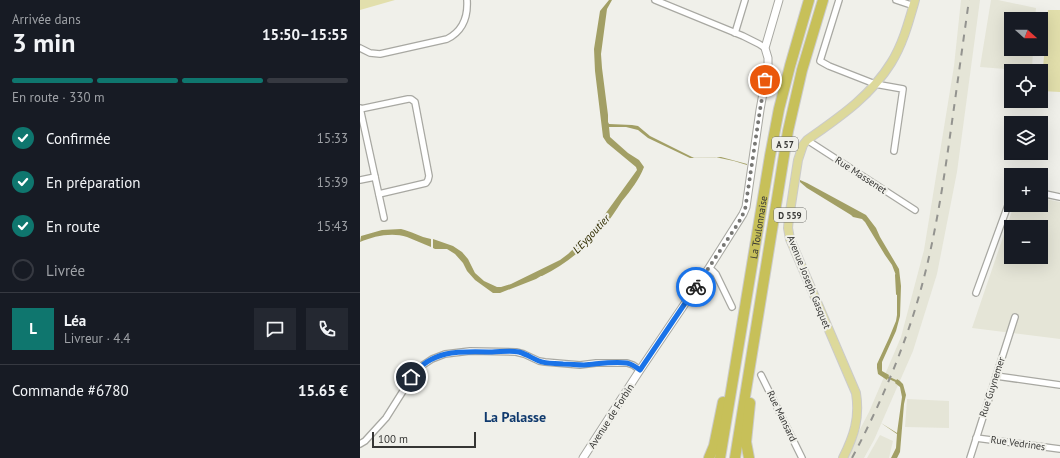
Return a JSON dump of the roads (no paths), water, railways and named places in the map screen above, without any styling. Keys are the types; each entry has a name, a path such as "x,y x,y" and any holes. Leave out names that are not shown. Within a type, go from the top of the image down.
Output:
{"highway":[{"name":"La Toulonnaise","path":"720,458 776,125 790,66 809,0"},
{"name":"La Toulonnaise","path":"734,458 788,131 802,70 823,0"},
{"path":"750,458 746,442 761,291"},
{"path":"709,458 714,446 721,410 740,334"}],"main road":[{"name":"Avenue Joseph Gasquet","path":"842,458 852,437 857,417 858,405 856,393 790,239 788,228 798,160 803,145 807,140 848,110 883,76 905,33 915,3"}],"street":[{"path":"360,48 370,53 380,54 447,39 455,34 462,26 466,12 467,0"},
{"path":"655,0 735,33 765,48 780,0"},
{"path":"735,33 744,0"},
{"path":"839,0 820,61 875,84 904,89 894,151"},
{"path":"896,0 915,3"},
{"name":"Avenue de Forbin","path":"583,458 709,268 739,222 745,210 768,65 768,58 765,48"},
{"path":"379,194 426,183 429,179 415,102 410,98 360,108 362,123 384,218"},
{"name":"Rue Massenet","path":"807,140 915,210"},
{"path":"360,180 375,177"},
{"path":"1048,194 1060,197"},
{"path":"976,293 1006,212"},
{"path":"709,268 713,271 732,307"},
{"name":"Rue Guynemer","path":"970,458 1015,317"},
{"path":"360,444 365,441 386,418 415,372 423,365 440,355 470,352 516,352 543,362 584,365 596,363 627,363 640,370"},
{"name":"Rue Mansard","path":"761,375 802,458"},
{"path":"996,376 1060,385"},
{"name":"Rue Vedrines","path":"976,438 1060,449"}],"water":[{"name":"L'Eygoutier","path":"609,0 612,0 607,9 601,54 609,124 638,126 650,136 694,158 690,158 648,138 638,130 626,127 609,127 610,137 628,153 639,160 644,167 634,185 602,229 574,256 559,267 536,279 500,293 493,293 475,280 455,254 447,249 433,248 433,239 453,246 462,252 468,259 475,273 484,281 497,287 511,284 560,260 568,254 595,228 637,170 636,167 607,143 603,137 595,71 594,49 600,11"},
{"path":"716,157 721,157 747,164 747,165 734,161"},
{"path":"800,180 866,215 876,228 899,269 901,286 900,316 896,331 882,362 882,371 889,375 887,380 878,374 877,364 896,321 897,315 897,278 892,265 862,219 853,217 807,188 800,182"},
{"path":"401,229 431,239 431,247 407,237 395,235 377,236 360,242 361,236 382,230"},
{"path":"897,379 903,384 906,395 900,452 897,458 891,458 896,448 897,434 881,423 897,433 902,397 900,387 895,383"}],"waterway":[{"path":"896,275 897,294"},
{"path":"885,376 898,382"}],"railway":[{"path":"852,458 877,407 906,337 925,273 936,225 944,177 969,0"}],"district":[{"name":"La Palasse","path":"515,417"}]}
